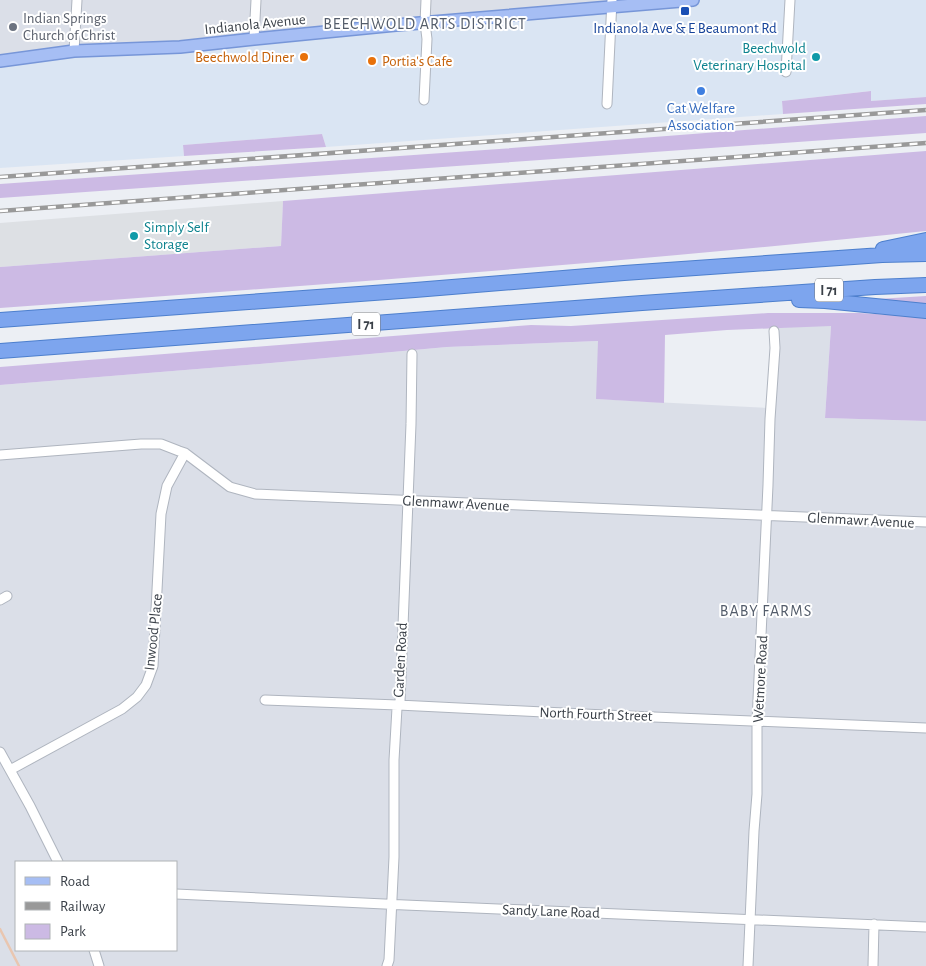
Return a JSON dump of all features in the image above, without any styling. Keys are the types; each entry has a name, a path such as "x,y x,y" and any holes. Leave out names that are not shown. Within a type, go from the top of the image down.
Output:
{"highway":[{"path":"834,259 926,240"},
{"name":"I 71","path":"0,320 624,273 882,255 926,254"},
{"name":"I 71","path":"0,351 733,297 926,285"},
{"path":"733,297 825,301 926,311"}],"main road":[{"name":"Indianola Avenue","path":"0,61 74,51 180,47 612,3 693,0"}],"street":[{"path":"74,51 77,0"},
{"path":"254,39 256,0"},
{"path":"424,100 426,0"},
{"path":"786,72 790,0"},
{"path":"607,104 612,3"},
{"name":"Wetmore Road","path":"748,966 757,794 757,721 770,419 775,348 774,332"},
{"name":"Garden Road","path":"388,966 395,829 394,760 408,501 412,354"},
{"name":"Glenmawr Avenue","path":"0,455 161,444 184,453 230,487 255,494 926,522"},
{"name":"Inwood Place","path":"10,770 122,709 146,685 153,666 161,514 167,486 184,453"},
{"name":"North Fourth Street","path":"265,700 398,704 926,728"},
{"path":"0,752 58,861"},
{"name":"Sandy Lane Road","path":"178,894 750,920 926,926"},
{"path":"873,966 874,924"},
{"path":"94,951 99,966"}],"shaded area":[{"path":"0,0 684,0 0,61"},
{"path":"684,0 926,0 926,97 871,101 870,91 782,101 783,114 326,147 322,134 183,145 184,156 0,168 0,61"},
{"path":"283,201 281,246 0,267 0,223"},
{"path":"831,326 825,418 926,421 926,966 0,966 0,385 447,347 599,341 597,399 769,408 775,328"}],"green space":[{"path":"871,91 871,101 926,97 926,104 783,114 782,101"},
{"path":"926,116 926,133 0,198 0,184 499,149"},
{"path":"322,134 326,147 184,156 183,145"},
{"path":"926,151 926,231 579,264 0,308 0,267 281,246 283,201"},
{"path":"926,296 926,304 877,301 877,299"},
{"path":"768,313 859,313 926,317 926,421 825,418 831,326 727,330 665,335 664,403 596,399 598,341 447,347 0,385 0,367 531,325 571,326"}],"waterway":[{"path":"0,929 19,966"}],"railway":[{"path":"0,177 926,110"},
{"path":"0,211 926,143"}],"place":[{"name":"Indianola Ave & E Beaumont Rd","path":"685,11"},
{"name":"Indian Springs Church of Christ","path":"13,27"},
{"name":"Beechwold Diner","path":"304,57"},
{"name":"Beechwold Veterinary Hospital","path":"816,57"},
{"name":"Portia's Cafe","path":"372,61"},
{"name":"Cat Welfare Association","path":"701,91"},
{"name":"Simply Self Storage","path":"134,236"}],"district":[{"name":"BEECHWOLD ARTS DISTRICT","path":"425,23"},
{"name":"BABY FARMS","path":"766,610"}]}
